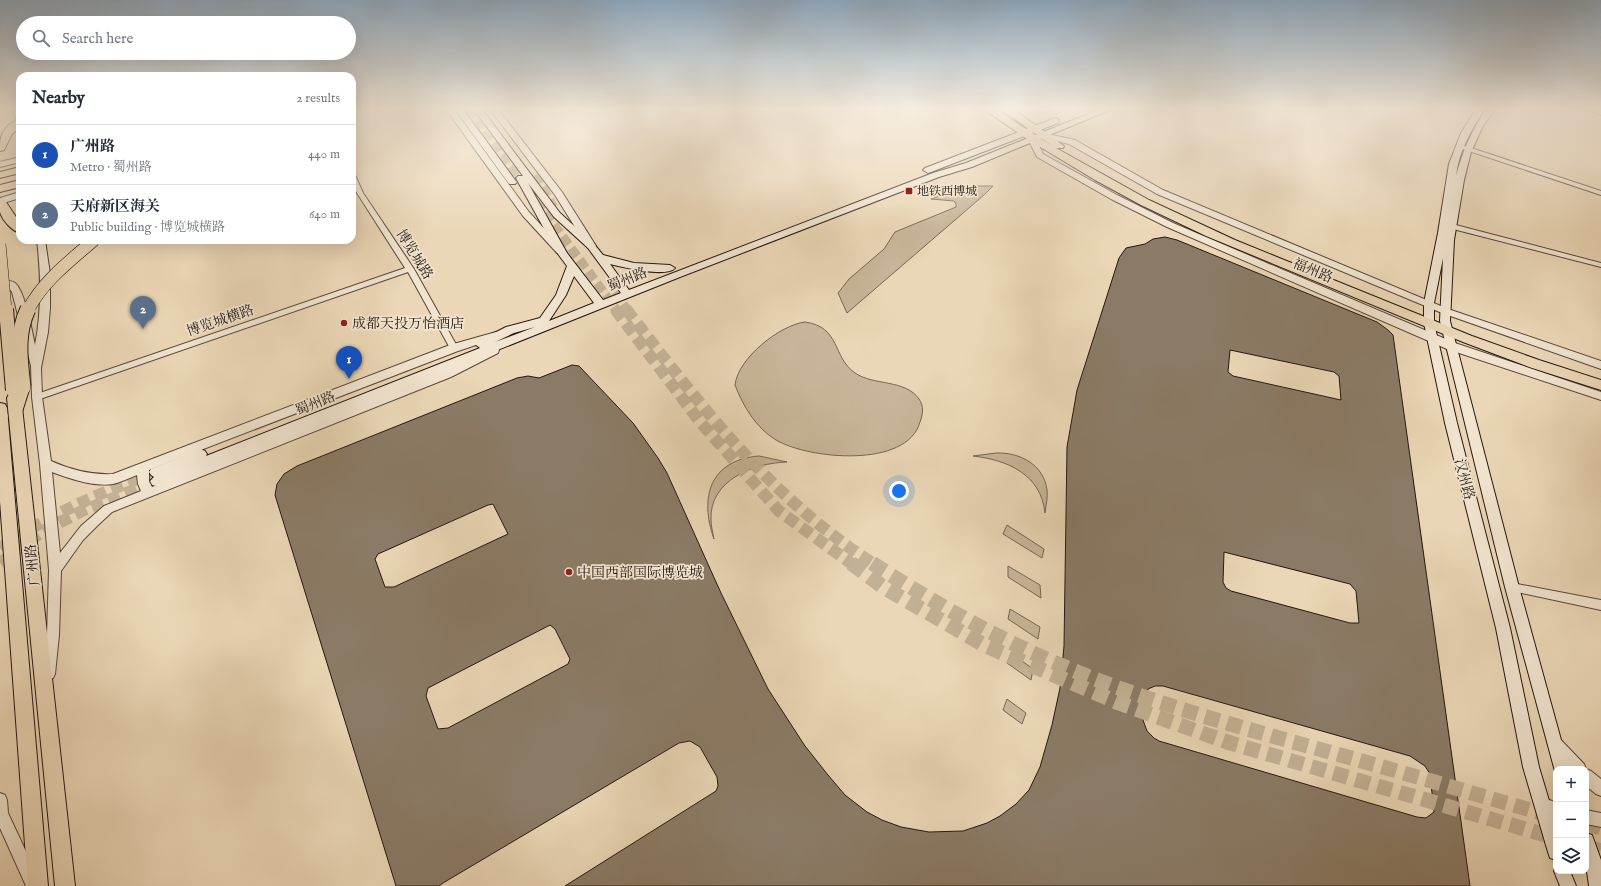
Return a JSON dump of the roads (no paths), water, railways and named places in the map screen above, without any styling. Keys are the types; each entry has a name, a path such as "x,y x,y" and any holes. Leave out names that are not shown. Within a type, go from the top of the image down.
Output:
{"highway":[{"path":"1,172 16,170"},
{"path":"3,188 16,185"},
{"path":"0,201 12,222 16,226"},
{"path":"4,412 18,388 21,329 25,316 32,302 41,290 90,244"}],"main road":[{"path":"488,149 512,182"},
{"path":"499,149 523,182 563,254 598,302"},
{"path":"508,149 557,215 591,246 625,291"},
{"path":"515,149 535,175"},
{"name":"蜀州路","path":"625,291 670,268 992,149"},
{"name":"蜀州路","path":"152,473 625,291 936,175 969,165 1002,149"},
{"name":"福州路","path":"1057,149 1098,177 1170,215 1429,314 1565,374 1601,385"},
{"name":"汉州路","path":"1462,149 1453,164 1429,314 1432,337 1451,423 1503,628 1531,767 1553,842"},
{"name":"汉州路","path":"1463,149 1452,226 1446,286 1445,321 1512,587 1560,766"},
{"path":"0,244 18,388"},
{"path":"598,257 618,264 651,269 670,268"},
{"path":"543,321 553,309 568,284 572,266"},
{"name":"蜀州路","path":"514,334 543,321 598,302"},
{"name":"福州路","path":"1445,321 1564,365 1601,376"},
{"name":"广州路","path":"4,412 45,693 65,886"},
{"name":"广州路","path":"4,412 38,886"},
{"path":"1589,852 1597,886"},
{"path":"1563,874 1568,886"}],"street":[{"path":"479,149 526,214 563,254"},
{"path":"525,149 559,194 591,246"},
{"name":"福州路","path":"1039,149 1040,154 1078,177 1150,215 1234,253 1451,346 1601,396"},
{"name":"福州路","path":"1085,149 1160,192 1445,321 1506,333 1601,365"},
{"path":"1470,149 1601,192"},
{"path":"1,172 16,162"},
{"name":"博览城路","path":"356,184 360,193 410,269 454,348"},
{"path":"0,201 16,196"},
{"path":"1452,226 1601,265"},
{"path":"36,368 43,332 45,308 45,274 41,244"},
{"name":"博览城横路","path":"37,397 410,269"},
{"path":"0,284 11,284 17,290 36,368 37,397 46,464 55,570 53,635 45,693"},
{"path":"46,464 56,470 105,480 152,473 454,348 514,334"},
{"path":"55,570 83,531 98,516 108,509 447,374 514,334"},
{"path":"150,492 145,489 142,474 152,473"},
{"path":"1512,587 1601,605"},
{"path":"1555,744 1576,766"},
{"path":"1589,779 1601,789"},
{"path":"0,800 1,814 34,886"},
{"path":"1542,805 1553,808"},
{"path":"1589,818 1601,820"}],"tunnel":[{"path":"498,149 616,310"},
{"path":"535,175 553,207"},
{"path":"614,293 627,310"},
{"path":"615,309 701,423 779,511 852,564"},
{"path":"626,309 710,415 769,479 802,510 836,538 874,564"},
{"path":"0,548 18,536 56,515 115,488 155,472"},
{"path":"0,563 43,531 82,511 154,482"},
{"path":"851,563 883,587 986,646 1119,703 1227,742 1553,837"},
{"path":"872,563 921,594 998,636 1050,661 1111,685 1212,719 1553,816"},
{"path":"1589,825 1601,828"},
{"path":"1589,847 1601,851"}],"place":[{"name":"地铁西博城","path":"909,191"},
{"name":"成都天投万怡酒店","path":"344,323"},
{"name":"天府新区海关","path":"143,329"},
{"name":"广州路","path":"349,379"},
{"name":"中国西部国际博览城","path":"569,572"}]}
